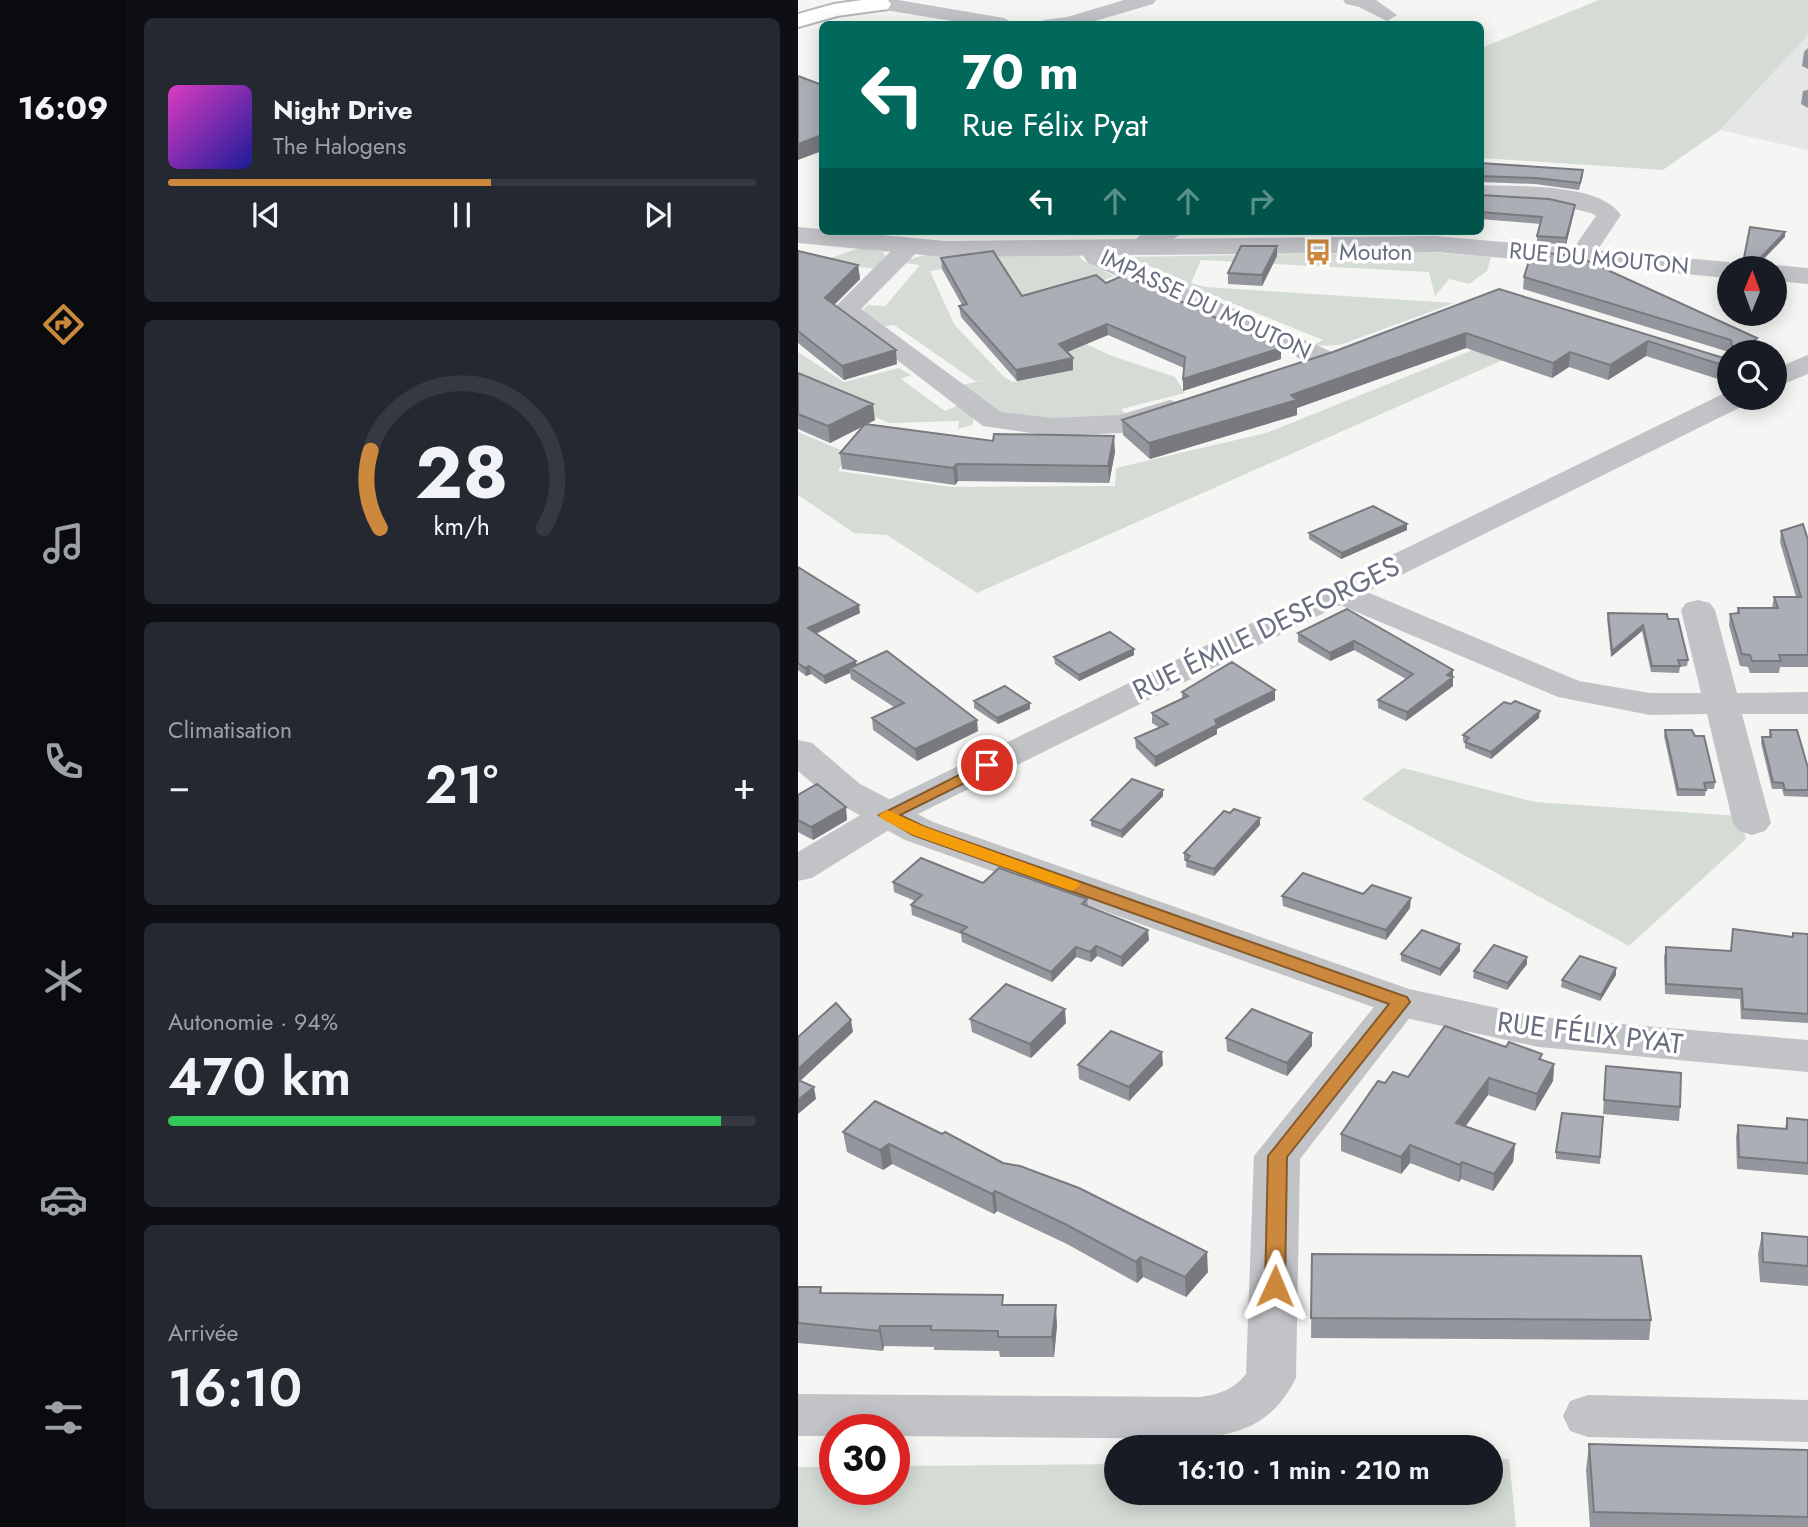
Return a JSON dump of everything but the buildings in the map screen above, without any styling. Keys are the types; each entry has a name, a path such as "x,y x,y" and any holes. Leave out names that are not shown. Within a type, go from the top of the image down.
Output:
{"main road":[{"path":"857,0 889,3"},
{"path":"798,21 841,5 889,3"}],"street":[{"path":"1075,21 1146,0"},
{"path":"1353,0 1365,2 1387,15"},
{"path":"889,3 926,5 992,21"},
{"path":"1484,192 1585,201 1603,207 1609,215 1581,256"},
{"name":"RUE DU MOUTON","path":"798,235 909,247 1143,248 1435,244 1717,269"},
{"path":"1143,248 1147,241 1161,235"},
{"path":"909,247 845,310 993,420 1052,427 1121,424 1196,400"},
{"name":"IMPASSE DU MOUTON","path":"1091,248 1097,258 1322,358"},
{"path":"1787,274 1808,276"},
{"path":"1287,370 1348,348"},
{"path":"1787,373 1808,363"},
{"name":"RUE ÉMILE DESFORGES","path":"798,869 887,815 1717,408"},
{"path":"1336,593 1570,690 1650,704 1808,703"},
{"path":"1698,610 1752,823"},
{"name":"RUE FÉLIX PYAT","path":"798,751 846,792 931,836 1401,1002 1539,1032 1808,1056"},
{"path":"798,1415 1200,1418 1227,1415 1249,1405 1263,1393 1271,1378 1278,1156 1401,1002"},
{"path":"1588,1416 1808,1421"}],"shaded area":[{"path":"1599,0 1808,0 1808,35 1720,130 1663,170 1484,158 1484,47"},
{"path":"1808,35 1808,150 1720,130"},
{"path":"862,247 884,252 885,257 875,269 819,262"},
{"path":"1426,252 1491,257 1487,271 1469,284 1449,279 1435,296 1429,272 1201,260 1191,283 1206,287 1454,303 1340,345 1312,346 1323,340 1212,295 1199,299 1168,286 1185,281 1128,257"},
{"path":"933,254 968,256 985,263 930,271 954,324 1004,377 1013,382 1068,370 994,255 1078,254 1082,260 1114,276 1063,296 1071,337 1112,356 1175,377 1185,393 1121,409 1128,417 1041,420 997,414 958,386 983,380 975,381 894,325 876,328 858,313 868,305 885,306 920,265 904,263"},
{"path":"1584,324 977,593 887,535 854,533 798,495 798,432 848,453 838,471 951,487 1115,486 1116,468 1266,433 1535,325"},
{"path":"798,352 844,382 899,368 911,375 901,379 945,411 959,405 974,418 972,425 958,429 959,421 890,423 798,387"},
{"path":"1403,768 1535,802 1740,816 1746,839 1629,946 1362,799"},
{"path":"1503,1459 1509,1459 1516,1527 798,1527 798,1467 819,1467 819,1505 910,1505 910,1466 1104,1464 1104,1505 1503,1505"}],"slow traffic":[{"path":"887,815 919,831 1072,885"}],"place":[{"name":"Mouton","path":"1318,252"}],"route":[{"path":"987,765 887,815 919,831 1401,1002 1278,1156 1275,1286"}]}
